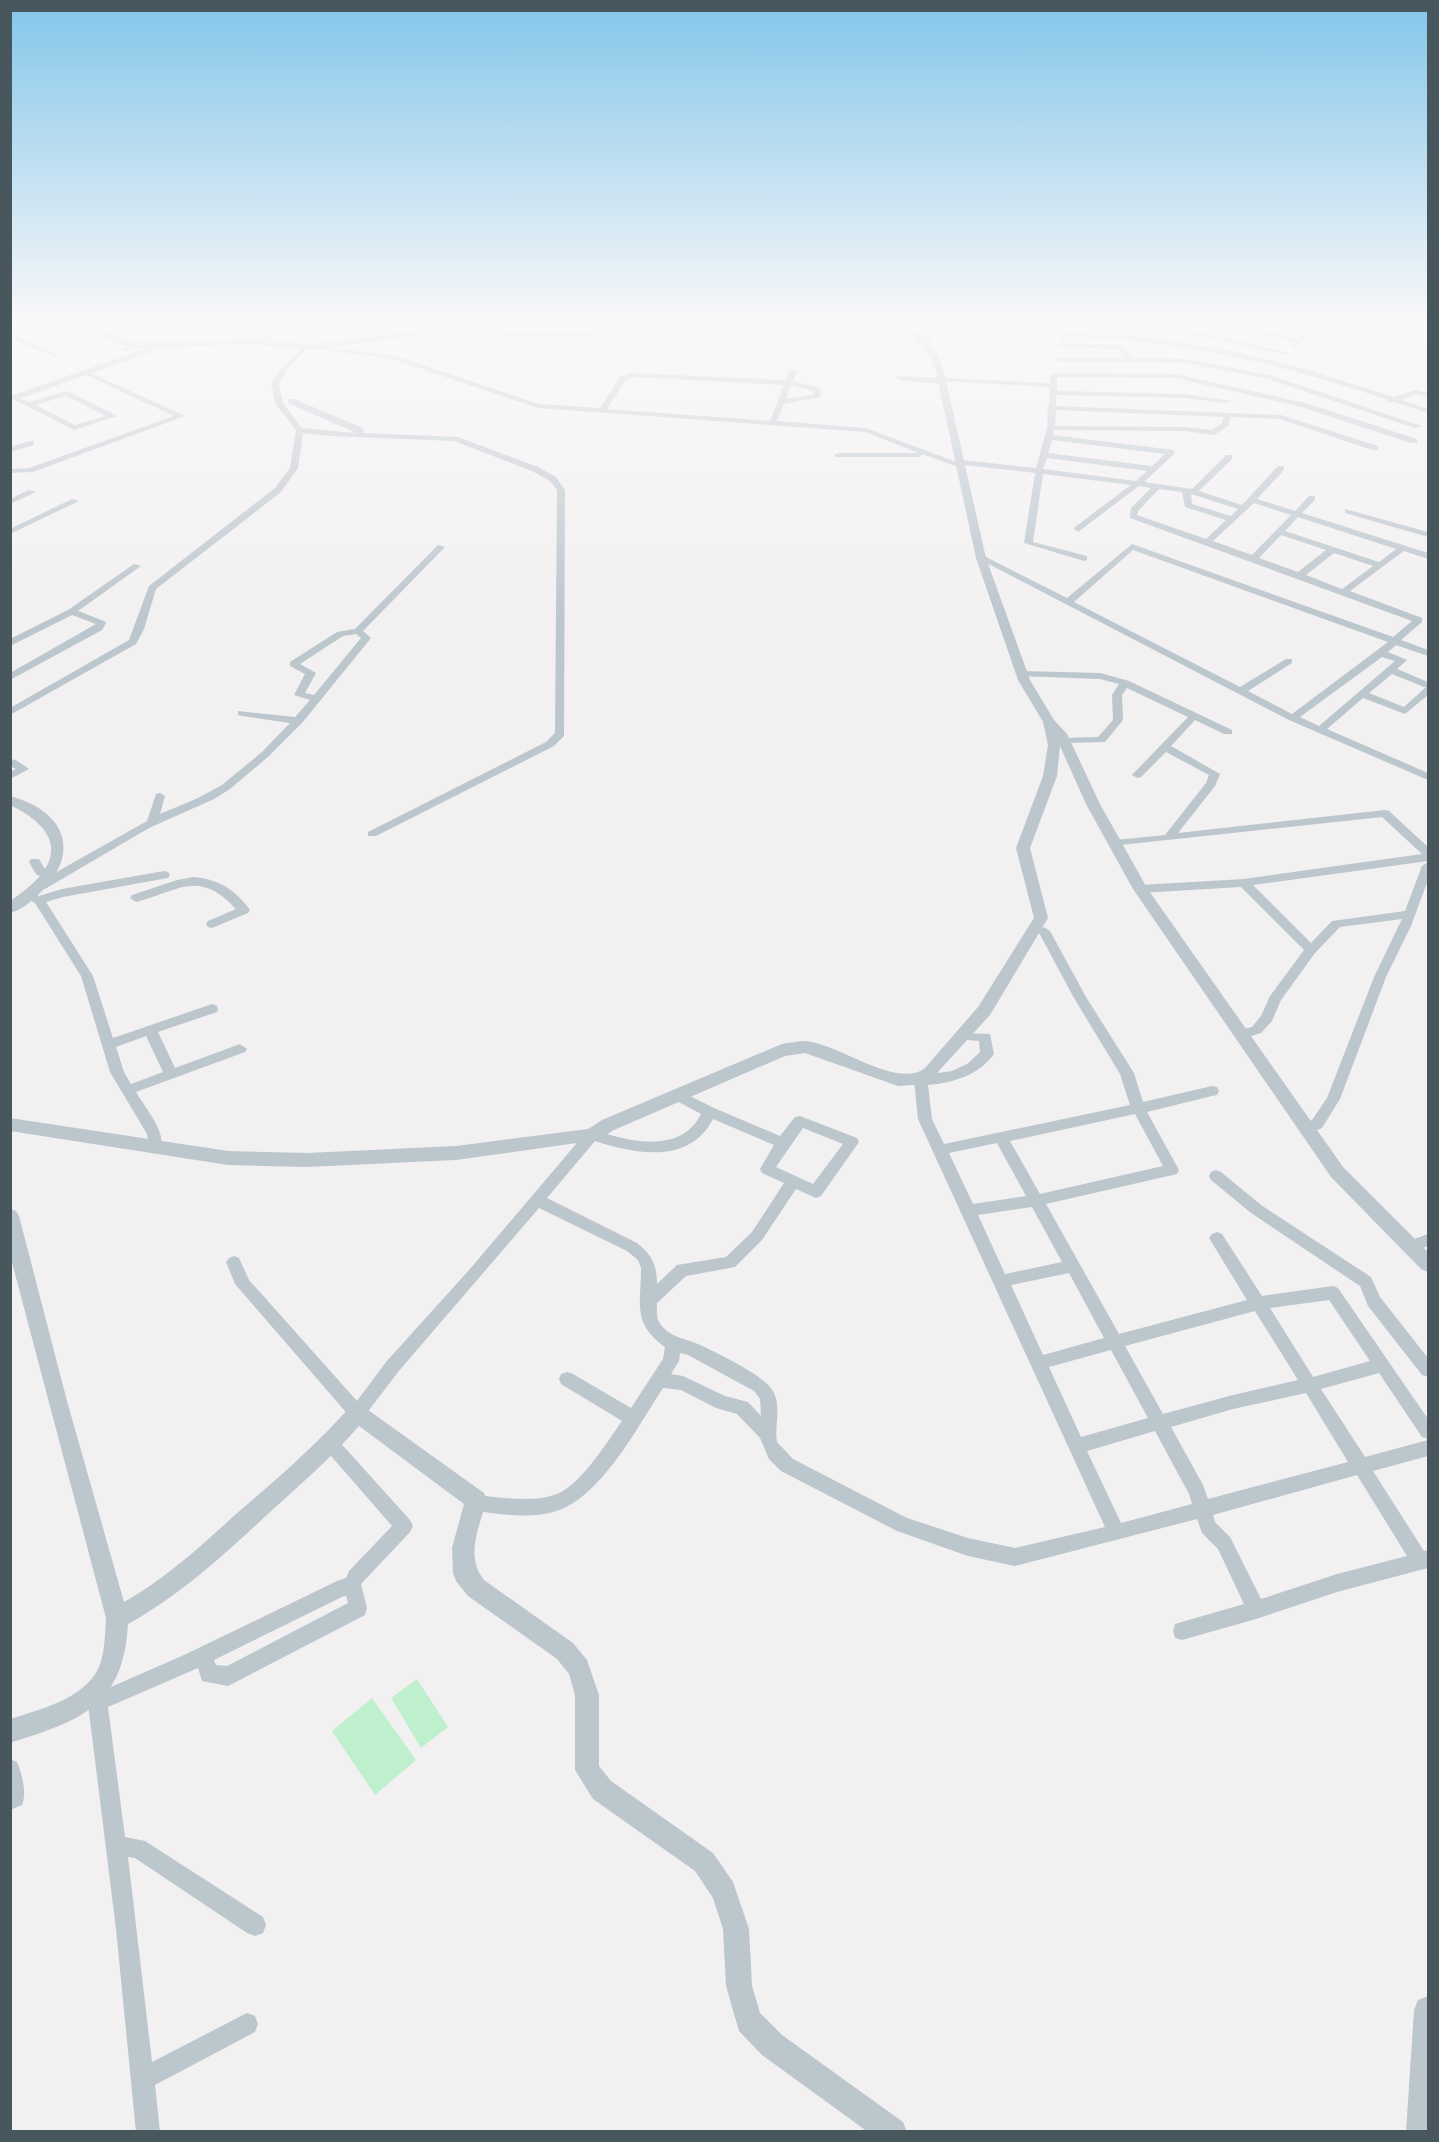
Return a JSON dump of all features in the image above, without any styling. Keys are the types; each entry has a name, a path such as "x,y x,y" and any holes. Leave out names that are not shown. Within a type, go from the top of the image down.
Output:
{"street":[{"path":"56,419 74,428 103,419"},
{"path":"10,471 30,470 171,419"},
{"path":"10,712 133,642 139,635 144,603 152,588 278,490 289,477 298,453 300,430 291,419"},
{"path":"334,419 360,430 360,435"},
{"path":"730,419 866,430 927,455 960,464 1140,482 1190,491 1244,507"},
{"path":"773,422 798,419"},
{"path":"950,419 981,558 1022,674 1049,722 1064,741 1140,889 1337,1172 1428,1264"},
{"path":"1051,419 1051,428 1039,471 1028,543 1084,558"},
{"path":"1051,428 1185,429 1214,433 1225,424 1227,419"},
{"path":"1287,419 1375,448"},
{"path":"1343,419 1414,441"},
{"path":"1352,422 1357,419"},
{"path":"1396,419 1418,426"},
{"path":"300,430 455,439 535,469 553,479 561,490 560,734 550,744 372,834"},
{"path":"1048,437 1172,452 1140,482 1078,529"},
{"path":"871,455 893,442"},
{"path":"10,450 32,443"},
{"path":"838,455 927,455"},
{"path":"1045,455 1153,469"},
{"path":"1229,457 1190,491 1188,505 1232,519"},
{"path":"1207,542 1252,501 1281,468"},
{"path":"1158,485 1134,510 1132,516 1419,620 1381,653 1293,718"},
{"path":"10,502 32,492"},
{"path":"1253,559 1312,498"},
{"path":"10,532 75,501"},
{"path":"1252,501 1428,556"},
{"path":"1332,525 1351,507 1428,535"},
{"path":"1281,532 1380,565"},
{"path":"317,698 299,694 311,673 293,664 340,634 358,631 441,547"},
{"path":"1068,602 1132,547 1428,653"},
{"path":"1343,592 1402,548"},
{"path":"1299,576 1333,549"},
{"path":"981,558 1293,718 1428,777"},
{"path":"10,643 71,612 136,566"},
{"path":"10,677 99,628 101,623 71,612"},
{"path":"10,908 151,824 206,800 227,786 264,756 298,721 366,638 358,631"},
{"path":"1320,730 1402,660 1381,653"},
{"path":"1240,691 1289,661"},
{"path":"1391,670 1428,684"},
{"path":"1022,674 1100,676 1125,683 1228,732"},
{"path":"1064,741 1101,740 1118,720 1117,695 1125,683"},
{"path":"1362,694 1405,711 1428,690"},
{"path":"242,712 298,721"},
{"path":"1137,775 1195,715"},
{"path":"921,1080 931,1072 967,1031 1034,932 1041,918 1023,848 1050,776 1054,745 1049,722"},
{"path":"1166,747 1215,774 1211,784 1168,838"},
{"path":"10,776 24,769 12,762"},
{"path":"151,824 160,796"},
{"path":"10,800 47,822 58,841 56,866 39,889"},
{"path":"1115,844 1385,813 1428,855"},
{"path":"1140,889 1244,883 1428,855"},
{"path":"35,862 40,872 39,889 87,976 117,1072 154,1134 155,1147"},
{"path":"1307,1129 1317,1124 1333,1099 1376,988 1428,866"},
{"path":"39,889 129,882 164,876"},
{"path":"129,882 137,902 193,880 206,880 235,899 244,910 212,924"},
{"path":"1244,883 1311,950"},
{"path":"1241,1034 1256,1030 1267,1018 1275,999 1311,950 1336,924 1409,914"},
{"path":"969,1211 1038,1200 1172,1170 1138,1107 1127,1073 1080,998 1050,938 1044,931"},
{"path":"107,1045 212,1009"},
{"path":"150,1030 171,1074"},
{"path":"117,1618 164,1590 331,1444 393,1367 592,1135 608,1125 680,1096 782,1050 806,1047 898,1080 946,1079 965,1073 987,1054 985,1037 967,1031"},
{"path":"128,1090 240,1049"},
{"path":"921,1080 925,1119 1116,1532"},
{"path":"939,1150 1212,1091"},
{"path":"680,1096 709,1112 783,1143"},
{"path":"10,1124 228,1158 308,1160 456,1153 592,1135 627,1146 660,1148 698,1132 709,1112"},
{"path":"800,1121 852,1142 816,1192 767,1169 783,1143 800,1121"},
{"path":"1000,1137 1038,1200 1197,1491 1208,1527 1224,1543 1256,1610"},
{"path":"1216,1176 1256,1209 1366,1282 1374,1301 1428,1370"},
{"path":"650,1300 682,1270 730,1263 757,1236 793,1181"},
{"path":"537,1200 632,1247 644,1256 649,1268 649,1321 658,1333 674,1344 692,1349 760,1386 768,1395 771,1407 767,1442 774,1455 787,1465 903,1525 968,1547 1015,1557 1428,1448"},
{"path":"10,1216 57,1401 117,1618 116,1645 106,1677 97,1696 148,2132"},
{"path":"1182,1631 1256,1610 1337,1582 1425,1561 1359,1466 1260,1303 1217,1238"},
{"path":"1411,1246 1428,1240"},
{"path":"234,1262 243,1284 357,1413 404,1448 447,1475 476,1500 463,1548 464,1573 476,1588 565,1651 579,1668 587,1695 585,1747 587,1770 602,1790 704,1862 724,1891 736,1929 739,1986 749,2021 772,2045 893,2132"},
{"path":"1001,1281 1074,1266"},
{"path":"1038,1363 1114,1340 1260,1303 1333,1293 1428,1432"},
{"path":"475,1503 521,1506 562,1501 586,1484 671,1361 674,1344"},
{"path":"1076,1446 1233,1402 1309,1386 1382,1365"},
{"path":"567,1379 632,1418"},
{"path":"658,1380 683,1383 722,1403 742,1407 768,1435"},
{"path":"331,1444 404,1526 355,1577"},
{"path":"10,1731 48,1719 97,1696 130,1690 203,1654 343,1587 354,1587 358,1608 228,1677 209,1674 203,1654"},
{"path":"10,1769 15,1798 10,1800"},
{"path":"116,1846 138,1848 255,1925"},
{"path":"1420,2132 1424,2110 1423,2038 1428,2010"},
{"path":"143,2079 246,2024"}],"green space":[{"path":"417,1679 448,1727 421,1748 391,1698"},
{"path":"372,1698 416,1760 375,1795 332,1731"}]}
